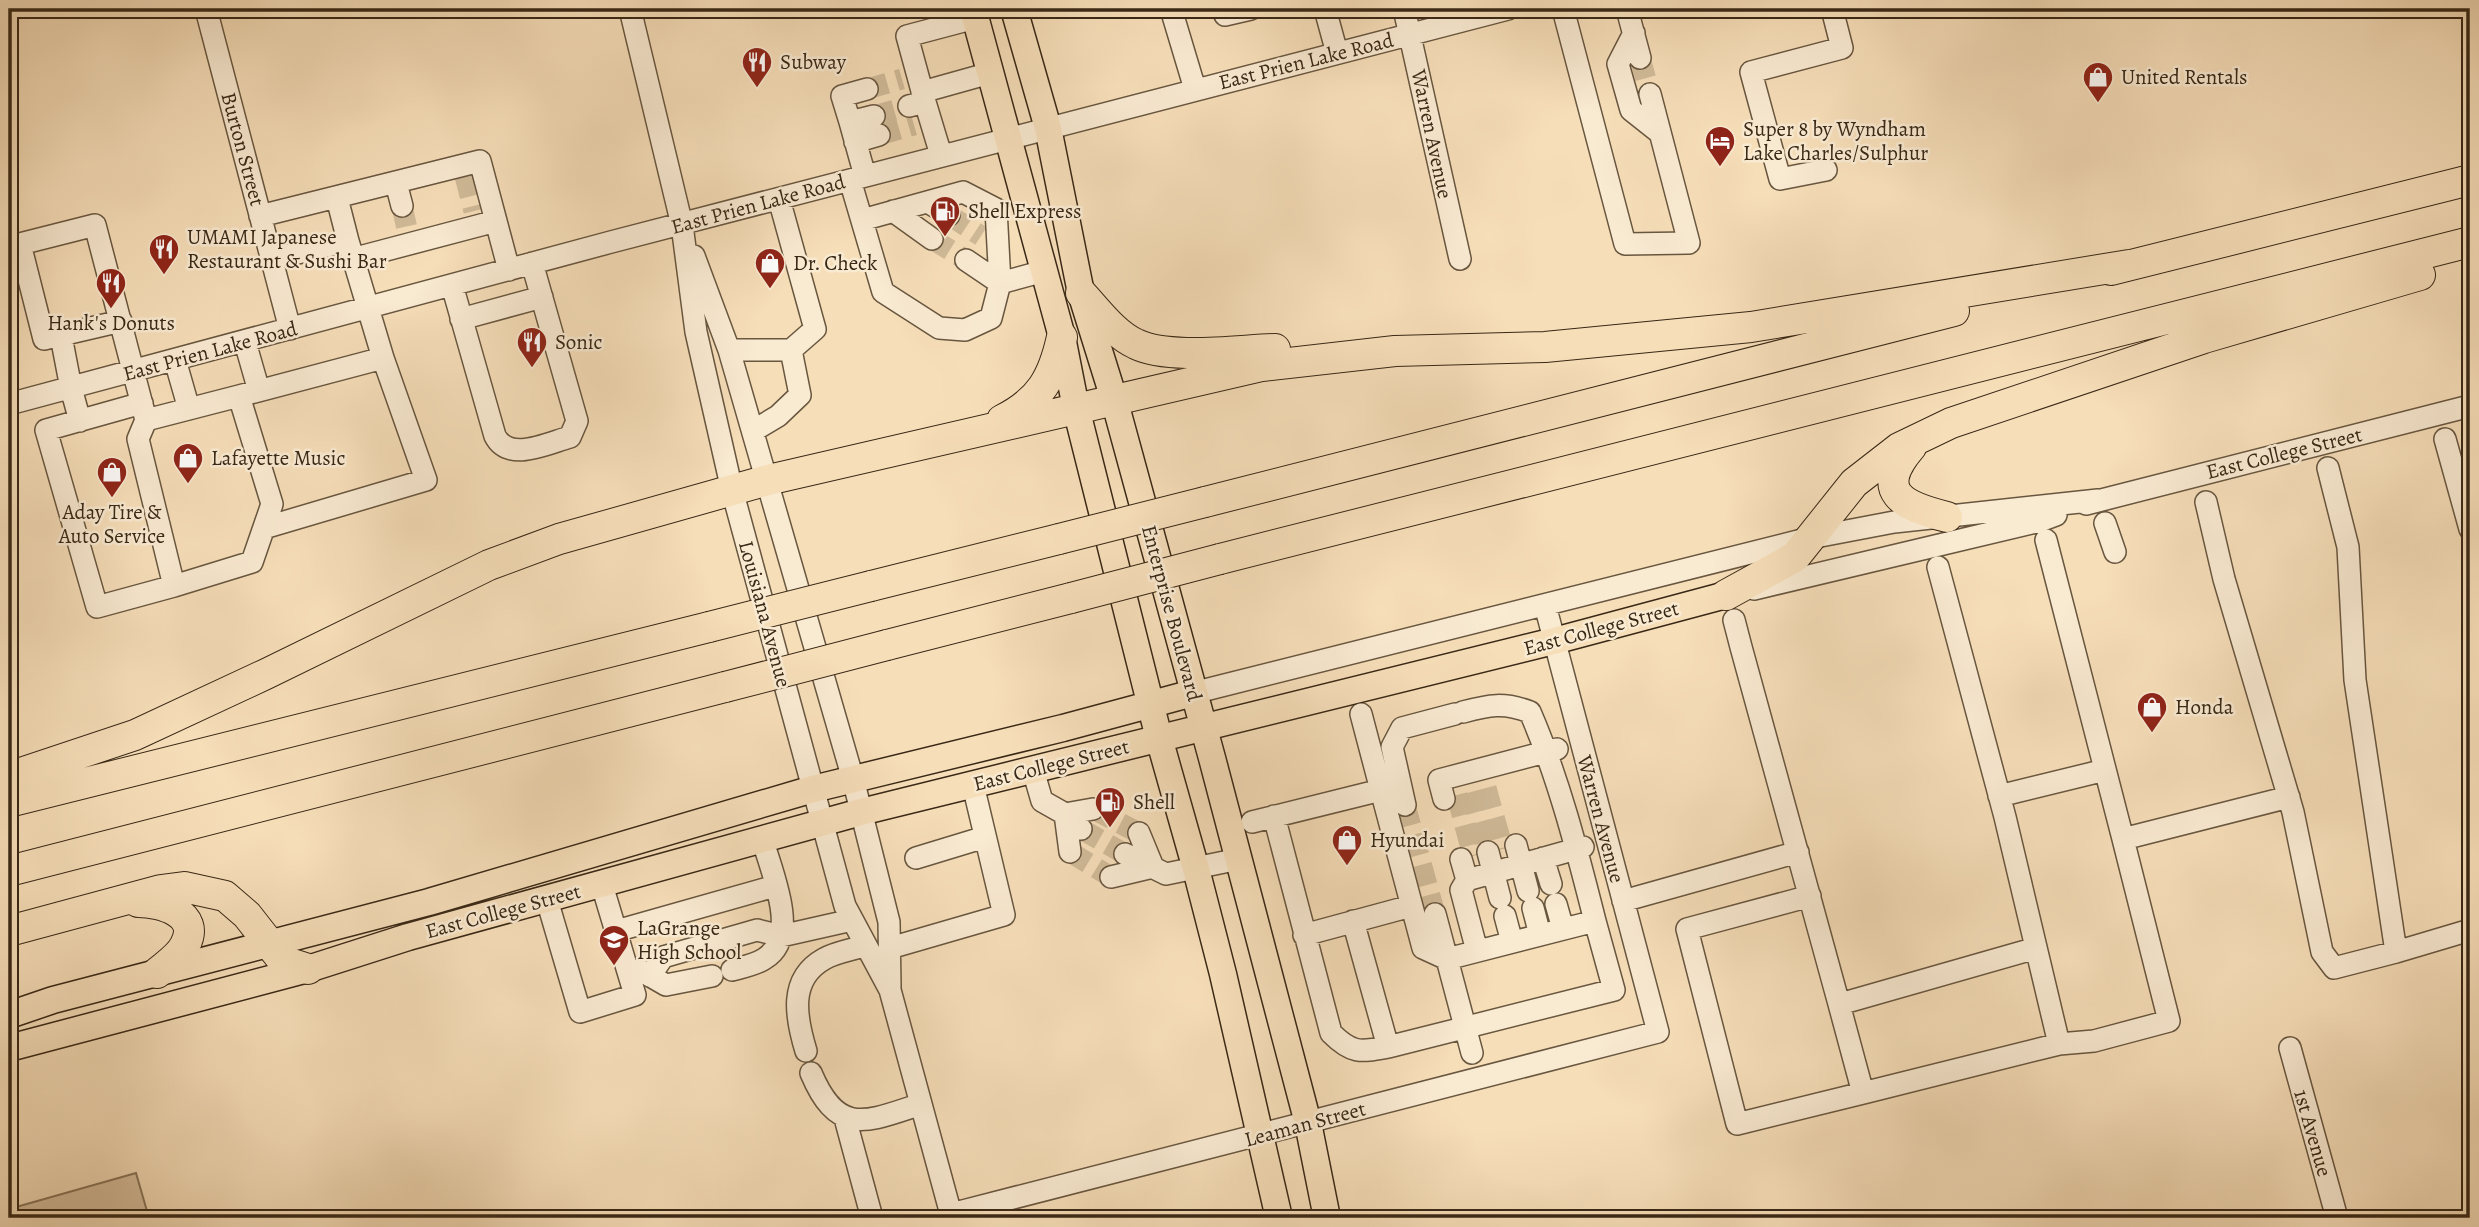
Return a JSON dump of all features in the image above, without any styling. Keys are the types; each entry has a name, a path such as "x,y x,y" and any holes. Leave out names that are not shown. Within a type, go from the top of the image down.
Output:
{"highway":[{"path":"9,802 1059,539 2470,180"},
{"path":"9,871 1220,559 2470,242"},
{"path":"1730,608 1795,557 1853,483 1899,447 1919,437 1951,423 2204,338 2470,262"},
{"path":"1081,293 1119,333 1136,344 1157,351 1188,353 1314,347 1395,351 1545,347 1751,327 2129,265"},
{"path":"977,433 1023,409 1043,388 1056,362 1062,337"},
{"path":"9,777 135,735 489,565 559,539 768,480 1114,399 1262,366 1395,351"},
{"path":"1919,437 1900,460 1892,479 1894,494 1903,502 1923,511 1947,517"},
{"path":"9,931 161,890 184,887 225,896 247,915 283,961 308,969"},
{"path":"120,901 158,902 177,911 186,922 188,937 184,947 157,973"}],"main road":[{"name":"Enterprise Boulevard","path":"1014,9 1048,128 1081,293 1114,399 1204,727 1308,1124 1327,1218"},
{"name":"Enterprise Boulevard","path":"974,13 1062,337 1076,408 1159,738 1196,869 1279,1218"},
{"name":"East College Street","path":"9,1048 308,969 408,937 862,813 1033,769 1554,641 1730,608"},
{"name":"East College Street","path":"9,1015 53,1000 429,902 813,789 1193,693"}],"street":[{"name":"Burton Street","path":"206,9 290,329"},
{"name":"Louisiana Avenue","path":"630,9 682,225 696,332 732,490 821,825 845,906 890,990 952,1216"},
{"path":"1171,9 1195,89"},
{"path":"1225,15 1251,9"},
{"path":"1325,9 1337,53"},
{"name":"Warren Avenue","path":"1404,9 1460,259"},
{"name":"East Prien Lake Road","path":"9,404 1007,137 1508,9"},
{"path":"1563,9 1625,244 1689,243 1650,94"},
{"path":"1627,9 1640,58"},
{"path":"1826,170 1780,179 1751,72 1842,48 1832,9"},
{"path":"941,155 917,100 907,36 974,13"},
{"path":"1634,33 1618,64 1631,110 1660,133"},
{"path":"917,100 990,73"},
{"path":"862,220 963,192 996,209 989,241 1000,283 991,318 965,330 939,328 883,292 862,220 853,132 842,96 867,89"},
{"path":"853,132 876,125"},
{"path":"260,216 396,183 464,171 480,161 482,219 509,270"},
{"path":"396,183 402,206"},
{"path":"264,528 426,480 383,358 337,198"},
{"path":"729,351 791,350 815,329 779,199"},
{"path":"928,202 949,215"},
{"path":"893,211 932,239"},
{"path":"272,259 350,250 482,219"},
{"path":"121,321 44,339 20,244 95,225 121,321 144,412 138,439 174,586"},
{"name":"Louisiana Avenue","path":"682,225 729,351 853,779 890,922 890,990"},
{"path":"966,260 1000,283 1044,271"},
{"path":"452,285 495,436 499,444 511,450 524,450 570,437 577,421 532,263"},
{"path":"461,319 542,297"},
{"path":"61,336 80,421"},
{"path":"245,342 249,393 272,504 252,562 97,607 46,430 80,421 189,409 249,393 383,358"},
{"path":"753,431 778,415 800,395 791,350"},
{"path":"175,360 189,409"},
{"name":"East College Street","path":"1730,608 2040,521 2098,500 2470,406"},
{"path":"2445,439 2470,529"},
{"path":"2329,468 2348,547 2355,680 2396,952"},
{"name":"East College Street","path":"1193,693 1810,538 1894,522 2098,500"},
{"path":"2206,502 2224,579 2289,797 2322,953 2334,968 2470,930"},
{"path":"2105,523 2115,552"},
{"path":"1810,895 1687,929 1737,1124 2059,1044 2094,1041 2169,1021 2046,540"},
{"path":"1938,567 1999,796 2059,1044"},
{"name":"Warren Avenue","path":"1545,605 1658,1032"},
{"path":"1730,608 1863,1093"},
{"path":"1274,816 1331,1034 1345,1048 1361,1051 1388,1047 1614,990 1595,921 1580,848 1552,750 1530,712 1511,705 1486,705 1402,728 1392,747 1405,805"},
{"path":"1361,714 1423,948 1447,959 1595,921"},
{"path":"1472,782 1552,750"},
{"path":"1033,769 1042,801 1065,814 1081,829"},
{"path":"1999,796 2105,770"},
{"path":"890,948 1004,915 973,785"},
{"path":"1252,822 1381,789"},
{"path":"2123,839 2289,797"},
{"path":"1065,814 1093,809"},
{"path":"1065,814 1070,852"},
{"path":"1139,833 1153,867"},
{"path":"916,858 985,837"},
{"path":"624,959 666,985 722,973 763,960 775,950 784,919 763,841"},
{"path":"1477,951 1461,890 1491,862 1543,858 1580,848"},
{"path":"1623,901 1798,852"},
{"path":"1125,853 1166,874 1239,859"},
{"path":"1543,858 1563,929"},
{"path":"1491,862 1531,900 1541,935"},
{"path":"1491,862 1512,942"},
{"path":"1111,877 1153,867"},
{"path":"547,900 580,1012 635,995 602,885"},
{"path":"616,931 775,886"},
{"path":"1304,934 1411,906"},
{"path":"1435,914 1472,1053"},
{"path":"650,976 663,957 757,930 781,936 852,920"},
{"path":"1353,921 1388,1047"},
{"path":"806,1051 798,1024 797,998 804,975 825,958 866,946"},
{"path":"1840,1004 2036,948"},
{"name":"Leaman Street","path":"952,1216 1658,1032"},
{"name":"1st Avenue","path":"2290,1048 2337,1218"},
{"path":"811,1073 830,1106 845,1118 884,1117 921,1104"},
{"path":"845,1118 872,1218"}],"shaded area":[{"path":"136,1173 149,1218 9,1218 9,1209"}],"tunnel":[{"path":"1640,58 1650,94"},
{"path":"867,89 902,79"},
{"path":"874,116 909,106"},
{"path":"879,135 914,125"},
{"path":"465,176 474,211"},
{"path":"402,206 407,229"},
{"path":"949,215 981,236"},
{"path":"932,239 966,260"},
{"path":"1486,788 1503,849"},
{"path":"1471,792 1488,852"},
{"path":"1457,795 1473,856"},
{"path":"1405,805 1435,914"},
{"path":"1093,809 1139,833"},
{"path":"1081,829 1125,854"},
{"path":"1070,852 1111,877"}],"place":[{"name":"Subway","path":"757,89"},
{"name":"United Rentals","path":"2098,104"},
{"name":"Super 8 by Wyndham Lake Charles/Sulphur","path":"1720,168"},
{"name":"Shell Express","path":"945,238"},
{"name":"UMAMI Japanese Restaurant & Sushi Bar","path":"164,276"},
{"name":"Dr. Check","path":"770,290"},
{"name":"Hank's Donuts","path":"111,310"},
{"name":"Sonic","path":"532,369"},
{"name":"Lafayette Music","path":"188,485"},
{"name":"Aday Tire & Auto Service","path":"112,499"},
{"name":"Honda","path":"2152,734"},
{"name":"Shell","path":"1110,829"},
{"name":"Hyundai","path":"1347,867"},
{"name":"LaGrange High School","path":"614,967"}]}
